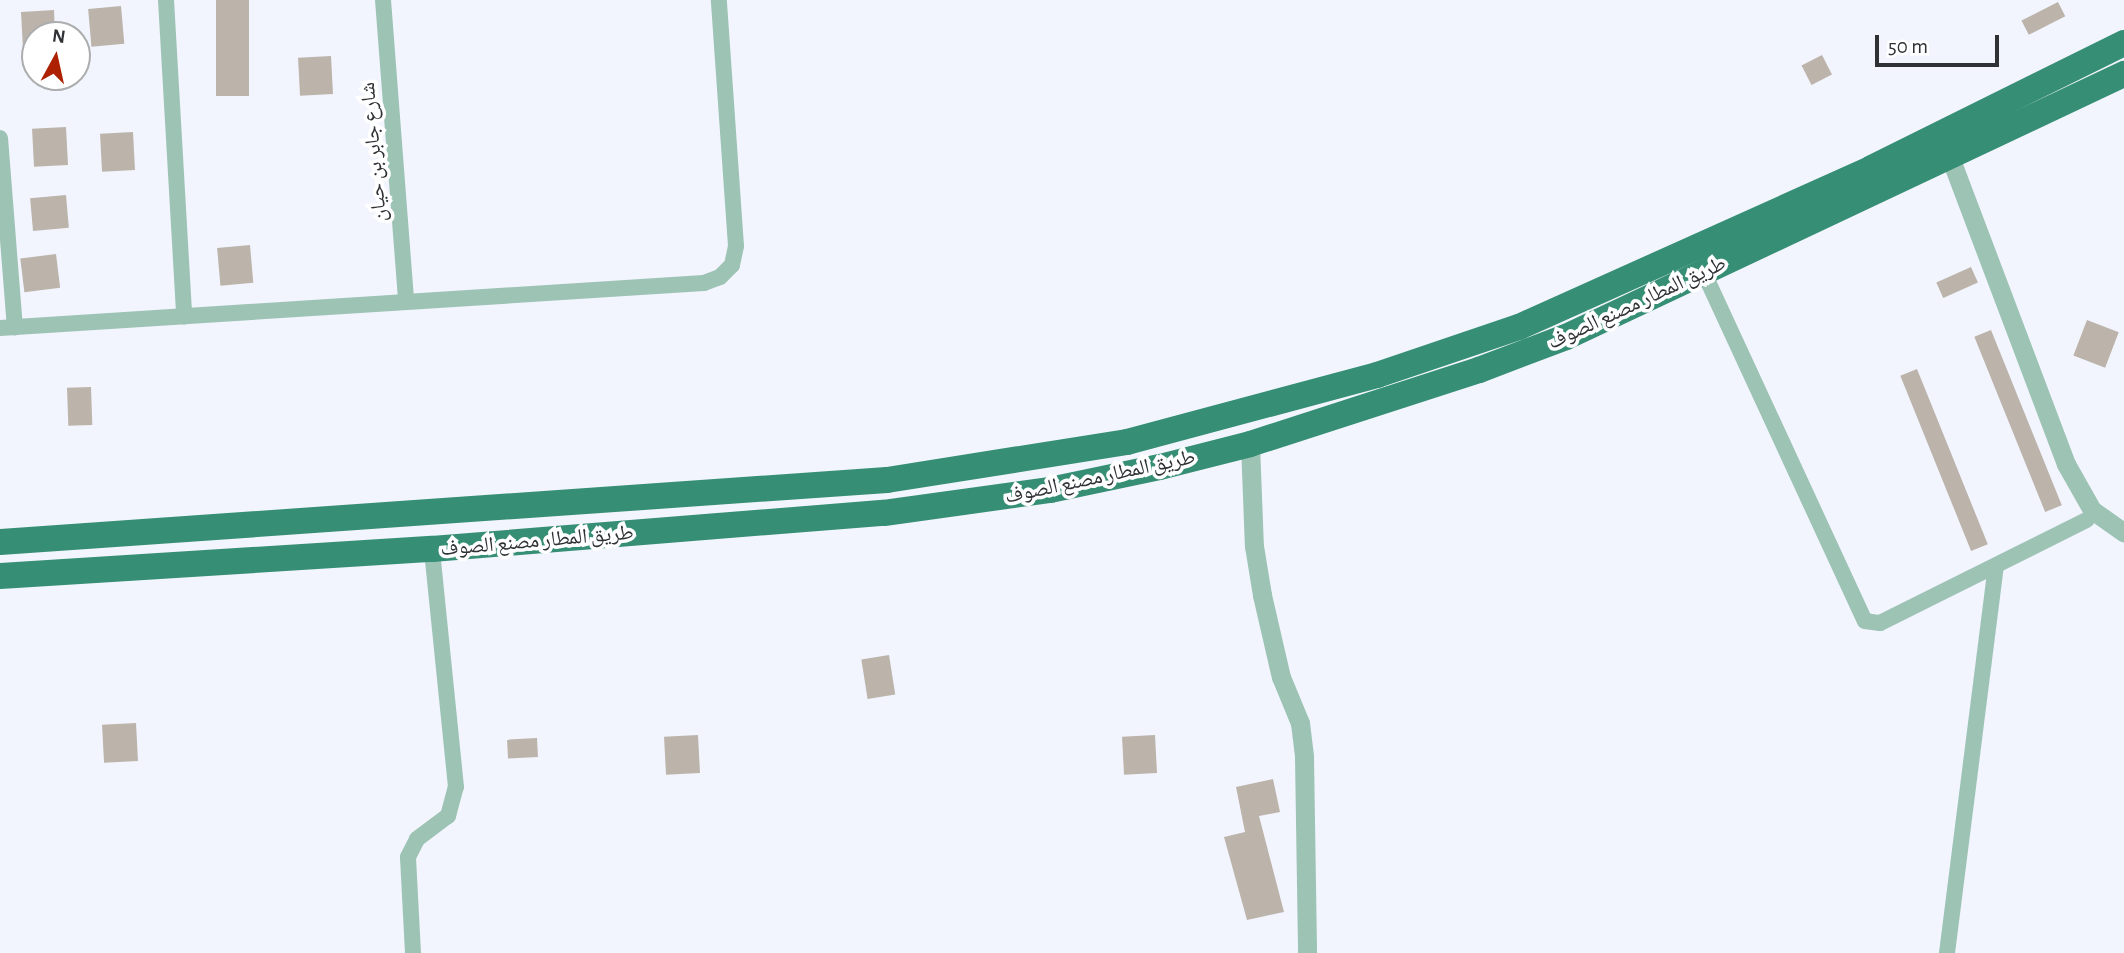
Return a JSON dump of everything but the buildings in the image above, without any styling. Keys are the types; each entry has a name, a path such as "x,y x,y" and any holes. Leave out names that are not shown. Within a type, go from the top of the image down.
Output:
{"highway":[{"name":"طريق المطار مصنع الصوف","path":"0,576 432,549 950,506 1105,480 1250,444 1523,354 1704,273 2124,43"},
{"name":"طريق المطار مصنع الصوف","path":"0,542 887,480 1127,442 1377,374 1519,327 1878,178 1950,157 2124,74"},
{"path":"101,535 105,570"}],"street":[{"path":"166,0 184,316"},
{"name":"شارع جابر بن حيان","path":"383,0 406,301"},
{"path":"0,138 8,327 704,283 728,272 736,246 719,0"},
{"path":"1950,157 2066,464 2092,510 2124,532"},
{"path":"1704,273 1860,618 1880,623 2087,520"},
{"path":"1250,444 1254,546 1262,595 1281,677 1300,723 1304,757 1307,953"},
{"path":"413,953 408,857 417,839 447,816 456,787 432,549"},
{"path":"1947,953 1997,567"}]}
